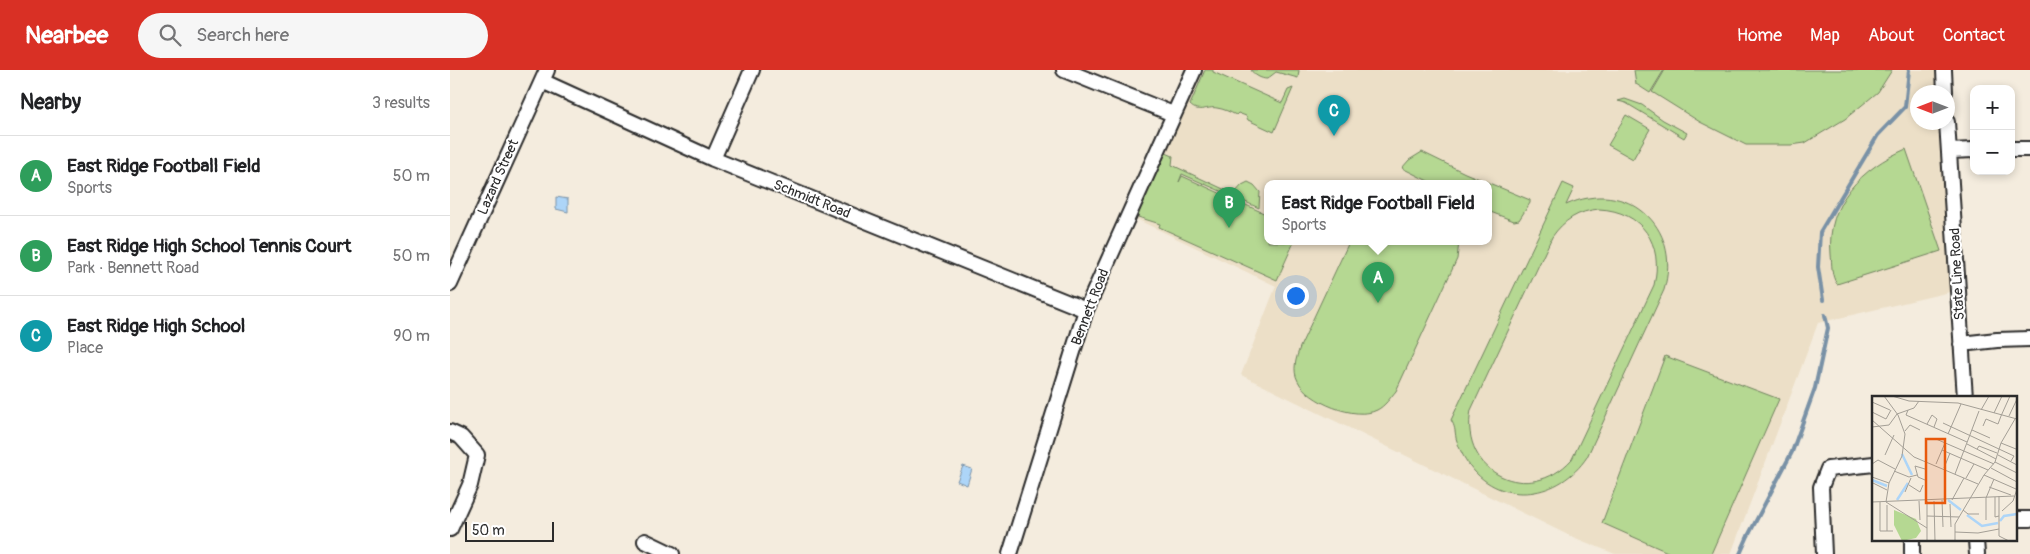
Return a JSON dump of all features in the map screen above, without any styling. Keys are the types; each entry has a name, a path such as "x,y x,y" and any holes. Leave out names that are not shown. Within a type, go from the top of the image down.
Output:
{"street":[{"path":"713,159 752,70"},
{"path":"1064,70 1173,114"},
{"name":"Bennett Road","path":"1010,554 1086,310 1194,70"},
{"path":"1944,70 1945,85"},
{"name":"Schmidt Road","path":"544,75 713,159 1086,310"},
{"name":"Lazard Street","path":"450,284 544,75"},
{"name":"State Line Road","path":"1948,130 1965,396"},
{"path":"2015,150 2030,149"},
{"path":"1949,151 1970,150"},
{"path":"1961,344 2030,339"},
{"path":"450,432 461,437 477,455 470,485 450,528"},
{"path":"1824,554 1822,487 1828,469 1872,464"},
{"path":"645,541 672,554"}],"shaded area":[{"path":"1201,70 1936,70 1937,85 1910,85 1910,130 1941,130 1954,291 1818,323 1731,554 1615,554 1568,535 1241,375 1276,286 1136,219"}],"green space":[{"path":"1205,70 1213,70 1213,72 1282,103 1288,90 1293,88 1274,132 1248,120 1246,116 1238,113 1236,115 1217,108 1193,108 1190,105"},
{"path":"1251,70 1299,70 1298,78 1276,72 1267,79 1254,74"},
{"path":"1634,70 1664,70 1650,93 1636,84"},
{"path":"1665,70 1892,70 1878,92 1845,119 1805,143 1791,145 1746,145 1700,122 1652,92"},
{"path":"1625,99 1642,105 1663,120 1687,133 1684,138 1626,103 1618,101"},
{"path":"1626,115 1650,129 1633,159 1608,145"},
{"path":"1906,149 1941,251 1837,284 1832,270 1831,236 1834,219 1841,203 1850,190 1875,166"},
{"path":"1422,152 1482,180 1426,180 1402,168 1409,160"},
{"path":"1166,153 1173,156 1172,165 1234,194 1242,185 1248,182 1254,185 1260,192 1259,208 1182,174 1179,182 1182,176 1264,213 1264,245 1293,245 1277,280 1159,227 1160,224 1138,217 1141,205"},
{"path":"1563,183 1574,188 1566,205 1588,198 1609,197 1628,203 1645,213 1657,228 1665,246 1668,267 1664,290 1587,457 1576,471 1562,482 1547,489 1530,493 1498,488 1483,479 1463,456 1451,420","holes":["1599,209 1614,211 1638,223 1652,243 1656,256 1654,285 1572,459 1555,473 1536,480 1518,481 1501,476 1486,466 1476,451 1470,432 1471,410 1552,237 1561,226 1578,214"]},
{"path":"1492,184 1530,200 1519,220 1514,221 1492,213"},
{"path":"1348,245 1459,245 1457,259 1396,391 1377,410 1368,413 1357,413 1333,408 1303,389 1295,373 1300,347"},
{"path":"1665,356 1779,399 1711,554 1672,554 1602,523"}],"water":[{"path":"556,197 568,199 568,212 556,209"},
{"path":"963,466 972,469 967,485 957,481"}],"waterway":[{"path":"1823,300 1818,267 1820,232 1878,135 1905,107 1909,70"},
{"path":"1740,554 1792,452 1815,388 1828,328 1825,315"}],"place":[{"name":"East Ridge High School","path":"1334,136"},
{"name":"East Ridge High School Tennis Court","path":"1229,228"},
{"name":"East Ridge Football Field","path":"1378,303"}]}
